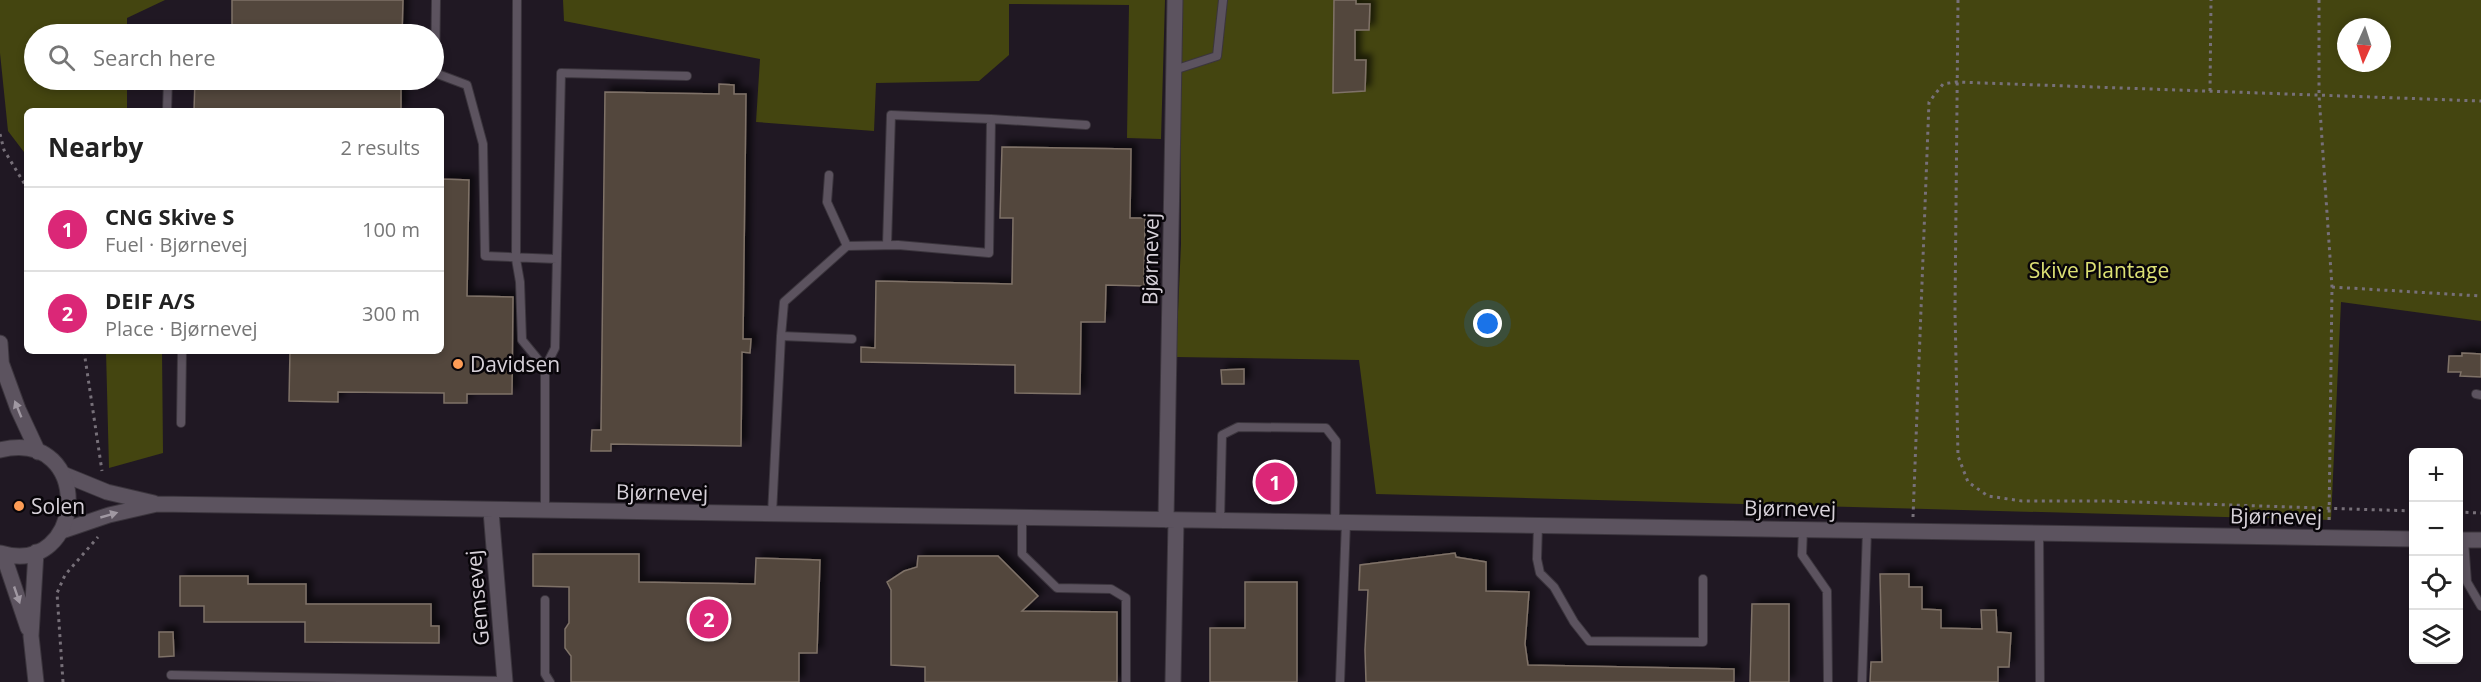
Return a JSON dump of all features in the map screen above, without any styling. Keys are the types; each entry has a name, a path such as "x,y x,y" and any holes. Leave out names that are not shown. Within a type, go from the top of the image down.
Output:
{"street":[{"name":"Bjørnevej","path":"1171,520 1174,0"},
{"path":"0,343 2,365 0,388"},
{"path":"2,365 18,409 38,452"},
{"path":"0,450 24,448 38,452 52,461 63,474 69,488 68,518 62,531 51,543 36,552 20,555 2,553 31,636"},
{"name":"Bjørnevej","path":"63,474 107,492 157,504 2409,539"},
{"name":"Bjørnevej","path":"62,531 109,515 157,504"},
{"name":"Gemsevej","path":"491,510 505,682"},
{"path":"1171,520 1173,682"},
{"path":"2463,540 2481,540"},
{"path":"36,552 31,636 36,682"}],"lane":[{"path":"436,0 436,24"},
{"path":"517,0 516,259 520,282 522,340 546,368"},
{"path":"1174,70 1217,56 1223,0"},
{"path":"545,511 546,368 555,348 561,73 687,76"},
{"path":"444,76 467,85 483,144 485,256 557,259"},
{"path":"167,108 168,90"},
{"path":"886,245 891,115 1086,125"},
{"path":"772,515 784,302 847,246 886,245 989,254 991,119"},
{"path":"829,175 827,202 847,246"},
{"path":"781,336 852,339"},
{"path":"181,423 182,354"},
{"path":"1220,521 1222,435 1238,427 1326,428 1336,441 1340,522 1340,682"},
{"path":"1022,518 1022,554 1057,588 1111,589 1126,598 1126,682"},
{"path":"1538,525 1537,559 1540,573 1554,587 1574,622 1589,641 1703,642 1703,579"},
{"path":"1803,529 1802,555 1827,591 1828,682"},
{"path":"1862,682 1867,530"},
{"path":"2039,533 2040,682"},
{"path":"2463,554 2467,582 2481,606"},
{"path":"545,600 545,674 550,682"},
{"path":"171,675 505,682"}],"path":[{"path":"1958,0 1956,82 1958,456 1968,482 1988,496 2022,501 2106,501 2409,511"},
{"path":"2210,92 2211,0"},
{"path":"2319,0 2319,95 2332,287 2329,538"},
{"path":"1912,531 1929,102 1943,84 1956,82 2481,101"},
{"path":"0,134 4,150 24,183"},
{"path":"2332,287 2481,296"},
{"path":"2463,512 2481,513"}],"green space":[{"path":"0,0 165,0 127,18 127,24 24,24 24,90 127,90 127,108 24,108 24,152 8,131 0,53"},
{"path":"563,0 1165,0 1161,139 1127,138 1129,5 1009,4 1009,55 979,81 876,83 874,131 756,122 760,59 564,21"},
{"name":"Skive Plantage","path":"1180,0 2481,0 2481,321 2341,302 2331,520 1376,494 1359,360 1176,357 1181,244"},
{"path":"106,354 162,354 163,453 109,468"}],"building":[{"path":"232,0 403,0 402,24 232,24"},
{"path":"1334,0 1356,0 1356,4 1370,4 1369,30 1355,30 1355,60 1366,60 1365,91 1333,93"},
{"path":"719,84 734,85 734,94 746,94 743,339 751,339 750,353 742,352 741,446 611,444 611,451 591,451 592,430 601,430 605,92 719,94"},
{"path":"195,90 401,90 401,108 194,108"},
{"path":"1002,147 1131,149 1130,218 1145,218 1144,286 1106,285 1105,322 1081,322 1080,394 1015,393 1015,365 861,362 861,347 875,348 876,281 1012,284 1013,218 1000,218"},
{"path":"444,179 469,180 467,296 513,297 512,394 467,394 467,403 444,403 444,393 338,392 338,402 289,401 290,354 444,354"},
{"path":"2462,353 2481,354 2481,377 2460,376 2461,372 2448,372 2449,356 2462,356"},
{"path":"1244,369 1244,384 1222,384 1221,370"},
{"path":"1455,553 1456,557 1486,562 1486,591 1529,592 1525,644 1528,665 1734,669 1734,682 1366,682 1368,590 1359,590 1360,565"},
{"path":"533,554 639,554 639,582 755,584 756,558 820,560 817,653 799,653 799,682 571,682 571,656 565,648 565,629 569,623 569,587 533,586"},
{"path":"918,556 998,556 1038,596 1022,611 1117,612 1117,682 925,682 925,667 891,665 891,590 887,582 904,571 917,567"},
{"path":"1880,574 1909,574 1909,587 1922,587 1922,609 1941,610 1941,628 1982,629 1981,610 1996,610 1997,632 2011,633 2009,667 1998,667 1998,682 1870,682 1871,662 1882,662"},
{"path":"180,576 248,576 248,584 306,584 306,604 431,604 431,626 439,626 439,643 305,642 305,622 204,622 204,606 180,606"},
{"path":"1245,582 1297,582 1297,682 1210,682 1210,628 1245,628"},
{"path":"1752,604 1789,604 1789,682 1750,682"},
{"path":"159,632 173,632 174,656 159,657"}],"place":[{"name":"Davidsen","path":"458,364"},
{"name":"CNG Skive S","path":"1275,482"},
{"name":"Solen","path":"19,506"},
{"name":"DEIF A/S","path":"709,619"}]}
